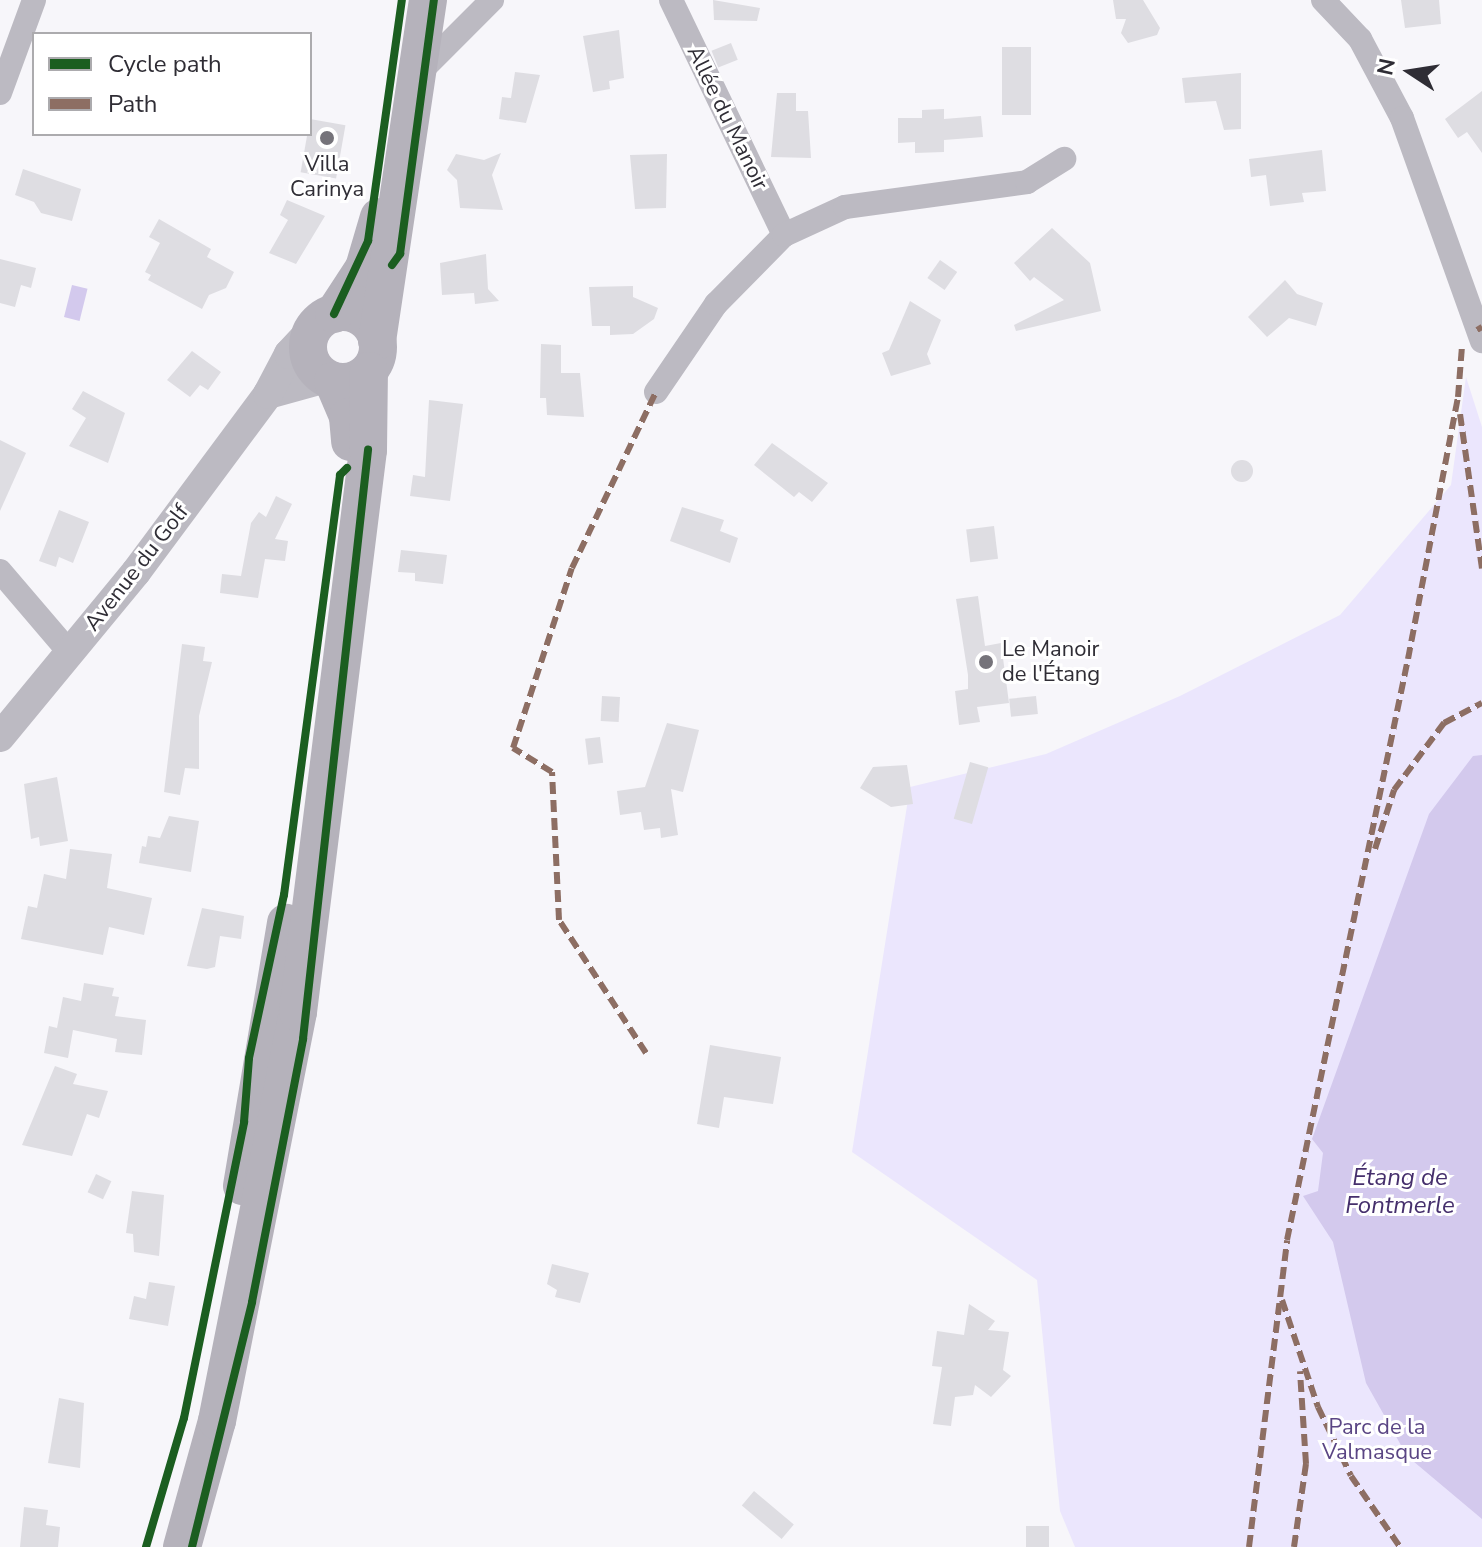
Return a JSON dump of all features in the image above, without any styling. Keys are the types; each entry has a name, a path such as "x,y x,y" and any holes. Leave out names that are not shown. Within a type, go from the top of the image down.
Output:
{"main road":[{"name":"Avenue du Golf","path":"283,1010 368,450 373,356 419,74 415,4"},
{"name":"Avenue du Golf","path":"325,319 374,242 415,4"},
{"path":"182,1547 217,1421 283,1010 292,890 350,449 348,417 330,380 317,370 308,348 325,319 357,315 373,356 353,381 330,380"},
{"path":"158,1547 228,1262 283,1010"}],"street":[{"path":"0,93 34,0"},
{"path":"419,74 492,0"},
{"name":"Allée du Manoir","path":"671,0 784,235"},
{"path":"1323,0 1360,39 1402,118 1482,341"},
{"path":"656,392 716,304 784,235 845,207 1027,182 1064,159"},
{"name":"Avenue du Golf","path":"0,737 70,653 268,394 277,370 325,319"},
{"path":"268,394 330,380"},
{"path":"0,571 70,653"}],"green space":[{"name":"Parc de la Valmasque","path":"1466,377 1482,427 1482,1547 1075,1547 1060,1511 1037,1280 852,1152 910,787 1046,754 1180,696 1340,615 1451,485"}],"water":[{"path":"72,285 88,289 80,321 64,317"},
{"name":"Étang de Fontmerle","path":"1482,755 1482,1519 1407,1456 1366,1383 1333,1242 1303,1196 1318,1191 1323,1153 1312,1139 1429,814 1473,756"}],"building":[{"path":"713,0 760,8 757,21 714,20"},
{"path":"1113,0 1143,0 1160,28 1157,35 1128,43 1121,33 1126,19 1116,19"},
{"path":"1401,0 1439,0 1441,24 1405,28"},
{"path":"619,30 624,78 609,81 610,89 593,92 583,36"},
{"path":"731,43 738,60 718,68 712,51"},
{"path":"1002,47 1031,47 1031,115 1002,115"},
{"path":"515,72 540,75 526,123 499,119 502,97 511,98"},
{"path":"1241,73 1241,129 1224,130 1216,101 1185,103 1182,78"},
{"path":"1482,91 1482,153 1467,132 1458,138 1445,119"},
{"path":"777,93 796,93 796,111 808,111 811,158 771,157"},
{"path":"944,109 944,119 981,116 983,137 944,140 944,152 915,153 915,142 898,143 898,118 922,118 922,110"},
{"name":"Villa Carinya","path":"312,119 345,125 336,178 301,172 307,136 312,136"},
{"path":"1322,150 1326,191 1302,193 1304,202 1270,206 1266,175 1251,177 1249,159"},
{"path":"501,153 492,175 503,210 460,208 457,180 447,170 456,154 484,160"},
{"path":"667,154 666,208 635,209 630,155"},
{"path":"23,169 81,189 72,221 41,213 34,202 15,195"},
{"path":"287,200 325,216 296,264 269,253 288,220 280,215"},
{"path":"159,219 211,249 207,257 234,272 226,288 209,295 202,309 148,280 151,275 145,272 160,243 149,237"},
{"path":"1052,228 1090,263 1101,311 1016,331 1014,325 1064,300 1034,277 1030,281 1014,263"},
{"path":"486,254 488,289 499,301 475,304 474,293 442,295 440,263"},
{"path":"0,259 36,268 31,288 21,285 15,307 0,303"},
{"path":"940,260 957,272 945,290 927,278"},
{"path":"1285,280 1297,294 1323,303 1316,326 1289,318 1267,337 1248,317"},
{"path":"633,286 633,297 658,308 654,319 633,334 610,335 610,326 592,326 589,287"},
{"path":"910,301 941,320 927,354 931,364 891,376 882,353 889,350"},
{"path":"541,344 561,345 561,373 580,373 584,417 547,415 546,398 540,398"},
{"path":"192,351 221,372 208,390 200,385 190,397 167,380"},
{"path":"83,391 125,413 108,463 69,446 86,418 72,409"},
{"path":"429,400 463,404 450,501 410,496 413,475 425,477"},
{"path":"0,440 26,453 0,511"},
{"path":"772,443 828,483 812,502 799,492 794,497 754,465"},
{"path":"1242,460 1250,463 1253,471 1250,479 1242,482 1234,479 1231,471 1234,463"},
{"path":"276,496 292,504 275,539 288,541 285,561 265,559 258,598 220,593 222,574 241,576 251,523 259,512 266,517"},
{"path":"682,507 724,520 720,531 738,538 730,563 670,541"},
{"path":"59,510 89,522 73,563 59,557 56,567 39,561"},
{"path":"994,526 998,559 970,562 966,529"},
{"path":"401,550 447,555 443,584 415,581 415,573 398,572"},
{"name":"Le Manoir de l'Étang","path":"978,596 985,646 1001,643 1009,703 977,707 980,722 959,725 955,691 968,689 968,675 956,599"},
{"path":"182,644 205,647 203,661 212,662 199,716 199,769 185,768 180,795 164,792"},
{"path":"602,696 620,697 619,722 601,721"},
{"path":"1036,696 1038,714 1011,717 1009,699"},
{"path":"667,723 699,730 683,792 671,789 678,835 661,838 660,828 644,830 641,812 620,815 617,791 645,787"},
{"path":"600,737 603,763 588,765 585,739"},
{"path":"970,762 988,767 972,824 954,819"},
{"path":"907,765 913,804 891,807 860,788 873,767"},
{"path":"57,777 68,841 40,846 39,837 31,839 24,784"},
{"path":"169,816 199,821 191,872 139,863 142,846 146,847 148,836 160,838"},
{"path":"70,849 112,854 107,888 152,898 144,935 109,927 103,955 21,939 28,906 37,908 44,874 66,879"},
{"path":"202,908 244,916 241,939 220,936 215,967 207,969 187,966"},
{"path":"84,983 114,988 112,996 119,997 115,1016 146,1020 142,1055 115,1052 117,1039 73,1030 68,1058 44,1053 49,1026 57,1028 63,997 81,1001"},
{"path":"710,1045 781,1057 773,1104 724,1097 719,1128 697,1124"},
{"path":"55,1066 77,1074 73,1084 108,1091 99,1118 87,1114 72,1156 22,1145"},
{"path":"96,1174 111,1181 103,1199 88,1192"},
{"path":"132,1191 164,1195 159,1256 134,1252 133,1234 126,1233"},
{"path":"552,1264 589,1273 580,1303 555,1297 557,1290 547,1284"},
{"path":"149,1282 175,1286 168,1326 129,1319 134,1296 146,1299"},
{"path":"969,1304 995,1321 988,1330 1009,1332 1003,1370 1011,1376 991,1397 975,1385 973,1395 955,1397 951,1426 933,1424 942,1367 932,1366 937,1331 964,1335"},
{"path":"59,1398 84,1403 80,1468 48,1463"},
{"path":"754,1491 794,1524 782,1539 742,1506"},
{"path":"24,1507 48,1510 46,1525 60,1527 58,1547 20,1547"},
{"path":"1026,1526 1049,1526 1049,1547 1026,1547"}],"marked path":[{"path":"1477,330 1482,327"},
{"path":"1249,1547 1287,1240 1408,659 1458,397 1462,346"},
{"path":"646,1053 559,920 552,772 513,748 572,568 656,392"},
{"path":"1460,414 1482,568"},
{"path":"1375,849 1394,790 1444,723 1482,703"},
{"path":"1282,1300 1318,1407 1351,1476 1400,1547"},
{"path":"1294,1547 1306,1464 1300,1371"}],"cycle path":[{"path":"334,314 368,241 402,0"},
{"path":"392,265 400,254 434,0"},
{"path":"192,1547 252,1302 303,1039 368,450"},
{"path":"146,1547 184,1418 244,1122 249,1058 284,895 340,475 347,468"}],"place":[{"name":"Villa Carinya","path":"327,138"},
{"name":"Le Manoir de l'Étang","path":"986,662"}]}
